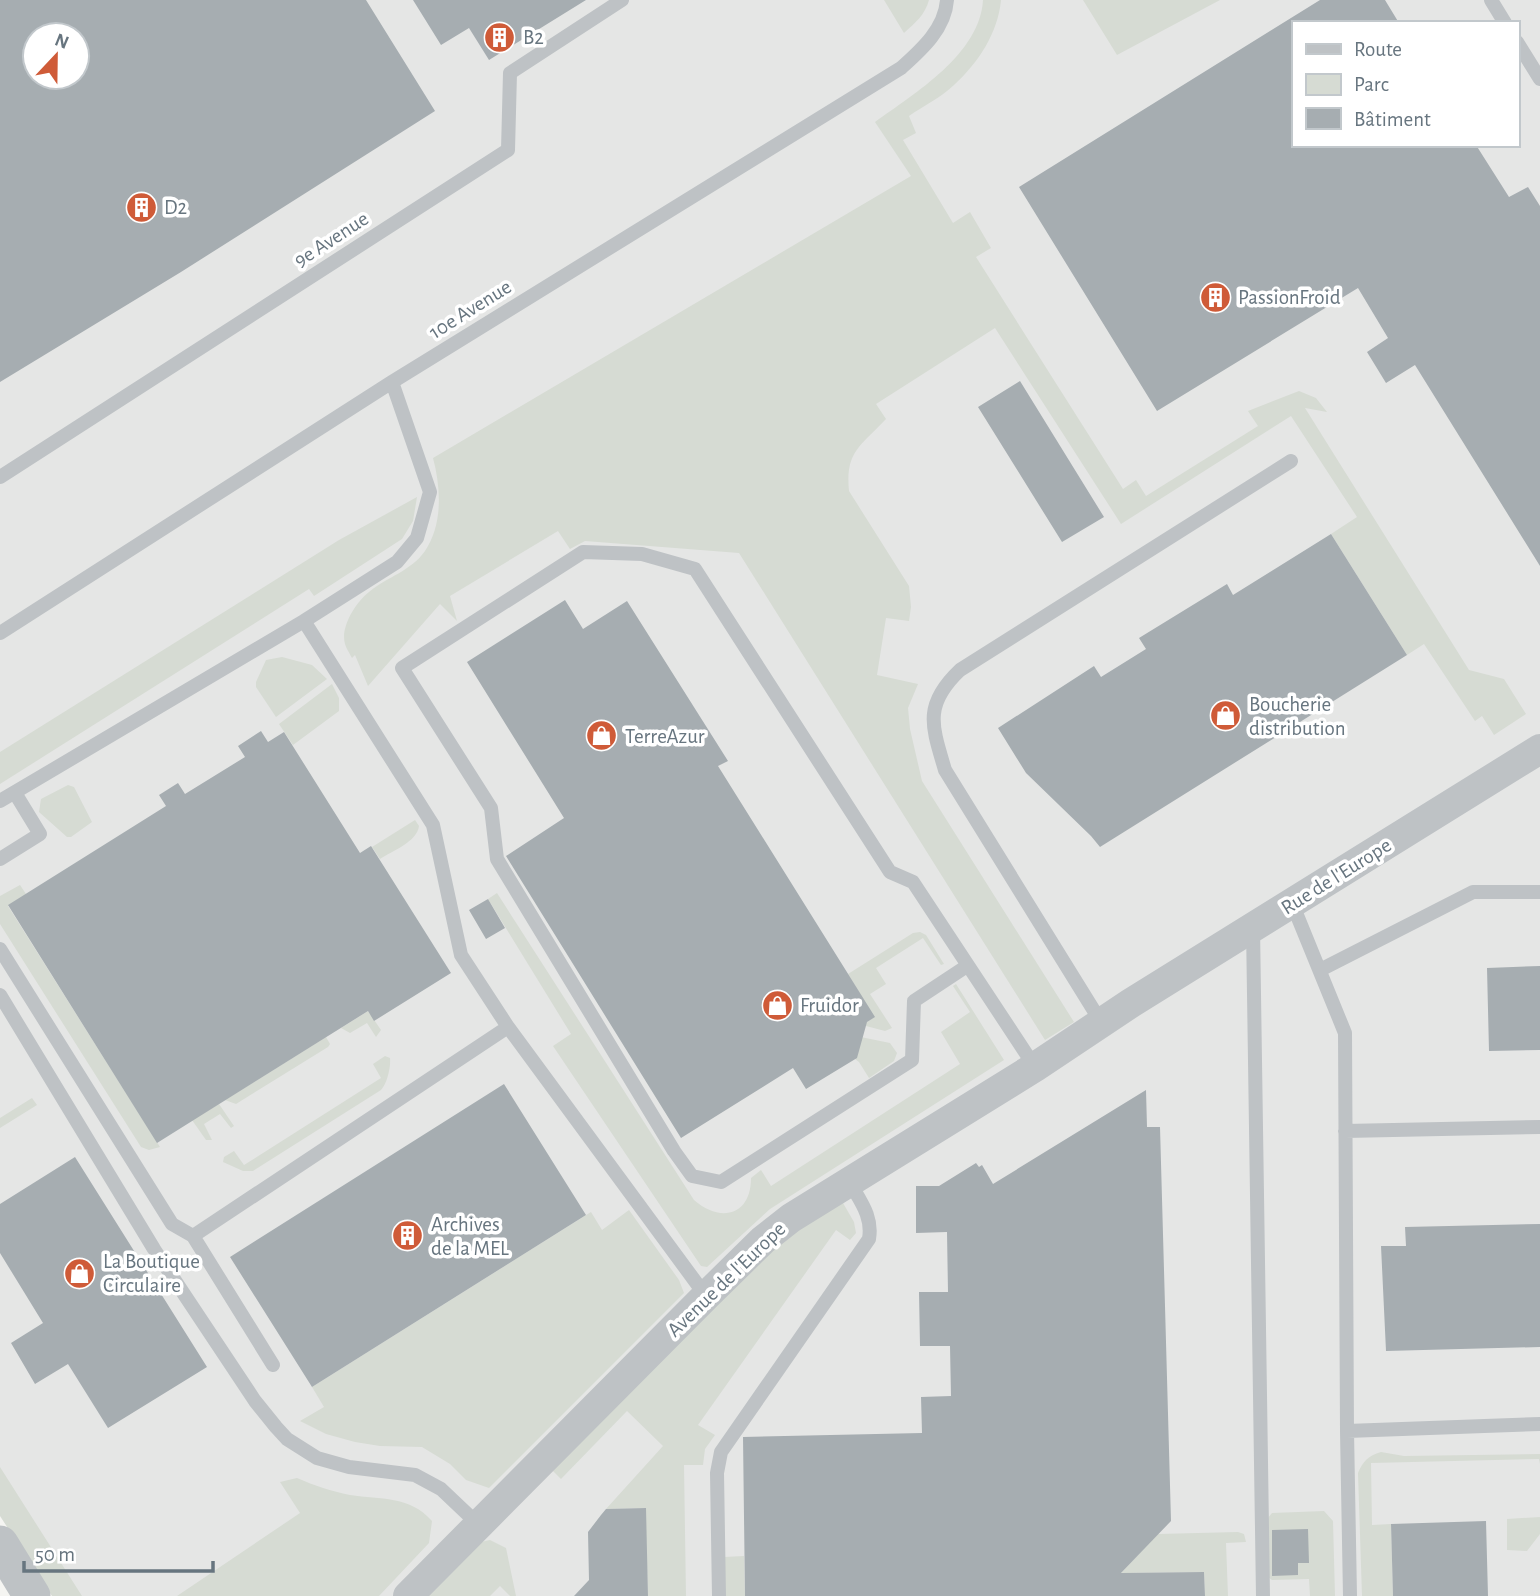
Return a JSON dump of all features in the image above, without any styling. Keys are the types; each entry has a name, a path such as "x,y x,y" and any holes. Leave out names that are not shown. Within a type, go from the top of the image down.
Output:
{"street":[{"name":"Rue de l'Europe","path":"1131,1003 1540,749"},
{"name":"Avenue de l'Europe","path":"408,1596 776,1229 1035,1067 1131,1003"},
{"path":"0,1544 32,1596"}],"lane":[{"name":"9e Avenue","path":"0,477 508,150 510,73 622,0"},
{"path":"1491,0 1504,21"},
{"name":"10e Avenue","path":"0,633 392,382 901,68 931,41 947,4"},
{"path":"1519,45 1540,79"},
{"path":"0,801 304,621 397,562 417,538 430,492 392,382"},
{"path":"1101,1022 945,770 934,731 933,710 944,684 960,670 1291,461"},
{"path":"967,966 914,1001 912,1060 721,1182 692,1176 674,1151 496,859 491,808 402,668 583,552 642,554 695,569 890,872 914,882 1035,1067"},
{"path":"304,621 433,825 461,955 508,1027 706,1296"},
{"path":"0,859 40,834 15,793"},
{"path":"1320,970 1473,892 1540,892"},
{"path":"1292,903 1345,1033 1350,1596"},
{"path":"1253,927 1263,1596"},
{"path":"0,949 172,1224 193,1236 273,1365"},
{"path":"0,995 154,1249 255,1401 276,1427 287,1439 317,1458 349,1467 415,1475 441,1489 479,1525"},
{"path":"193,1236 508,1027"},
{"path":"1345,1131 1540,1127"},
{"path":"719,1596 717,1473 721,1452 869,1239 869,1215 849,1181"},
{"path":"1347,1431 1540,1424"}],"shaded area":[{"path":"0,0 1540,0 1540,1596 70,1596 0,1487"}],"green space":[{"path":"884,0 929,0 916,22 904,33"},
{"path":"983,0 1001,0 996,24 985,47 971,67 949,89 909,116 916,133 903,140 953,223 970,212 991,248 976,257 1123,489 1136,480 1146,496 1258,426 1248,411 1299,391 1316,398 1327,412 1305,408 1469,670 1504,679 1526,714 1494,735 1482,716 1475,721 1424,644 1407,655 1331,534 1357,517 1291,416 1121,524 995,328 876,404 886,419 862,443 852,458 848,478 849,491 909,586 911,607 909,621 886,618 877,675 918,684 908,708 922,781 1074,1022 1045,1040 739,553 585,541 570,549 558,531 450,596 457,621 440,604 368,686 355,655 352,658 347,649 344,637 350,615 364,596 413,564 431,540 439,506 438,481 433,458 911,176 875,122 926,85 958,55 979,20"},
{"path":"1083,0 1220,0 1117,55"},
{"path":"417,497 413,521 402,539 314,596 309,589 0,784 0,752 339,540"},
{"path":"282,657 312,665 327,679 276,717 256,687 256,682 266,660"},
{"path":"332,684 339,698 339,711 293,745 279,724"},
{"path":"68,785 74,787 92,822 71,837 67,837 39,812 41,799"},
{"path":"415,820 419,826 414,837 380,859 372,847"},
{"path":"20,885 26,894 8,906 160,1147 149,1150 141,1147 0,924 0,896"},
{"path":"497,893 694,1200 714,1212 732,1212 740,1208 750,1191 751,1178 761,1170 771,1186 960,1064 941,1032 970,1012 953,986 956,984 1004,1060 770,1209 707,1267 701,1266 553,1046 571,1034 488,899"},
{"path":"913,933 926,935 944,964 941,965 923,938 876,968 886,984 870,994 892,1028 885,1031 866,1026 864,1024 874,1017 848,974"},
{"path":"368,1011 381,1030 376,1037 367,1023 350,1033 341,1028"},
{"path":"851,1035 890,1043 897,1053 894,1061 869,1078 855,1059"},
{"path":"326,1037 330,1044 328,1047 236,1104 225,1100"},
{"path":"385,1056 390,1058 390,1066 387,1080 381,1090 253,1171 243,1171 223,1162 224,1157 234,1151 244,1165 381,1078 373,1064"},
{"path":"32,1098 37,1105 0,1128 0,1118"},
{"path":"219,1104 234,1126 231,1128 220,1114 204,1124 212,1140 206,1140 192,1120"},
{"path":"843,1203 854,1222 856,1233 850,1240 836,1230 698,1425 715,1435 705,1449 703,1465 684,1465 686,1596 648,1596 645,1508 606,1509 663,1446 627,1411 561,1479 552,1470 793,1231"},
{"path":"629,1210 679,1280 684,1293 489,1488 466,1480 450,1464 422,1447 380,1446 355,1442 326,1434 300,1421 324,1407 312,1387 591,1212 602,1230"},
{"path":"1381,1452 1404,1456 1540,1454 1540,1464 1539,1459 1371,1463 1372,1525 1391,1524 1393,1596 1362,1596 1358,1473 1366,1459"},
{"path":"0,1467 82,1596 52,1596 0,1516"},
{"path":"297,1478 350,1495 394,1500 414,1507 432,1521 429,1543 379,1596 177,1596 300,1513 280,1482"},
{"path":"1324,1511 1333,1521 1335,1596 1310,1596 1309,1579 1272,1580 1268,1577 1267,1519 1272,1513"},
{"path":"1540,1517 1540,1534 1527,1551 1507,1550 1507,1519"},
{"path":"1158,1534 1244,1534 1246,1542 1226,1543 1228,1596 1205,1596 1204,1572 1121,1573"},
{"path":"490,1540 506,1548 516,1596 510,1596 500,1586 490,1596 427,1596 481,1542"},
{"path":"744,1556 745,1596 725,1596 724,1557"}],"building":[{"name":"D2","path":"0,0 366,0 435,111 181,272 0,382"},
{"name":"B2","path":"413,0 586,0 489,60 469,28 441,45"},
{"name":"PassionFroid","path":"1320,0 1385,0 1398,21 1292,21 1292,147 1477,147 1509,197 1528,187 1540,206 1540,566 1415,365 1386,383 1367,352 1388,338 1358,288 1157,411 1019,187"},
{"path":"1020,381 1104,517 1062,542 978,407"},
{"path":"1331,534 1407,655 1100,847 1026,773 998,728 1094,666 1101,677 1146,649 1139,638 1227,584 1233,595"},
{"path":"565,600 583,629 627,601 728,761 718,766 875,1017 867,1022 857,1058 806,1089 793,1068 681,1138 506,856 564,818 467,662"},
{"path":"261,731 268,742 284,732 360,853 371,846 451,973 374,1021 368,1011 157,1143 8,905 166,806 159,795 178,783 185,794 245,757 238,746"},
{"path":"488,899 505,928 486,939 469,910"},
{"path":"1540,966 1540,1050 1489,1051 1487,968"},
{"name":"Archives de la MEL","path":"504,1084 586,1215 312,1387 230,1257"},
{"path":"1146,1090 1147,1127 1160,1127 1171,1521 1121,1573 1204,1572 1205,1596 745,1596 743,1437 922,1433 921,1397 951,1396 950,1346 920,1346 919,1292 948,1292 947,1232 916,1233 916,1186 939,1186 976,1163 979,1167 982,1165 993,1184"},
{"name":"La Boutique Circulaire","path":"75,1157 207,1367 108,1428 68,1364 35,1384 11,1343 43,1323 0,1253 0,1204"},
{"path":"1540,1224 1540,1347 1386,1351 1381,1246 1406,1246 1405,1227"},
{"path":"646,1508 648,1596 574,1596 589,1580 588,1532 601,1515 606,1509"},
{"path":"1486,1521 1488,1596 1393,1596 1391,1524"},
{"path":"1308,1529 1309,1563 1298,1563 1298,1575 1272,1576 1272,1530"}],"place":[{"name":"B2","path":"500,37"},
{"name":"D2","path":"141,207"},
{"name":"PassionFroid","path":"1215,297"},
{"name":"Boucherie distribution","path":"1226,716"},
{"name":"TerreAzur","path":"602,736"},
{"name":"Fruidor","path":"777,1005"},
{"name":"Archives de la MEL","path":"408,1236"},
{"name":"La Boutique Circulaire","path":"80,1273"}]}
